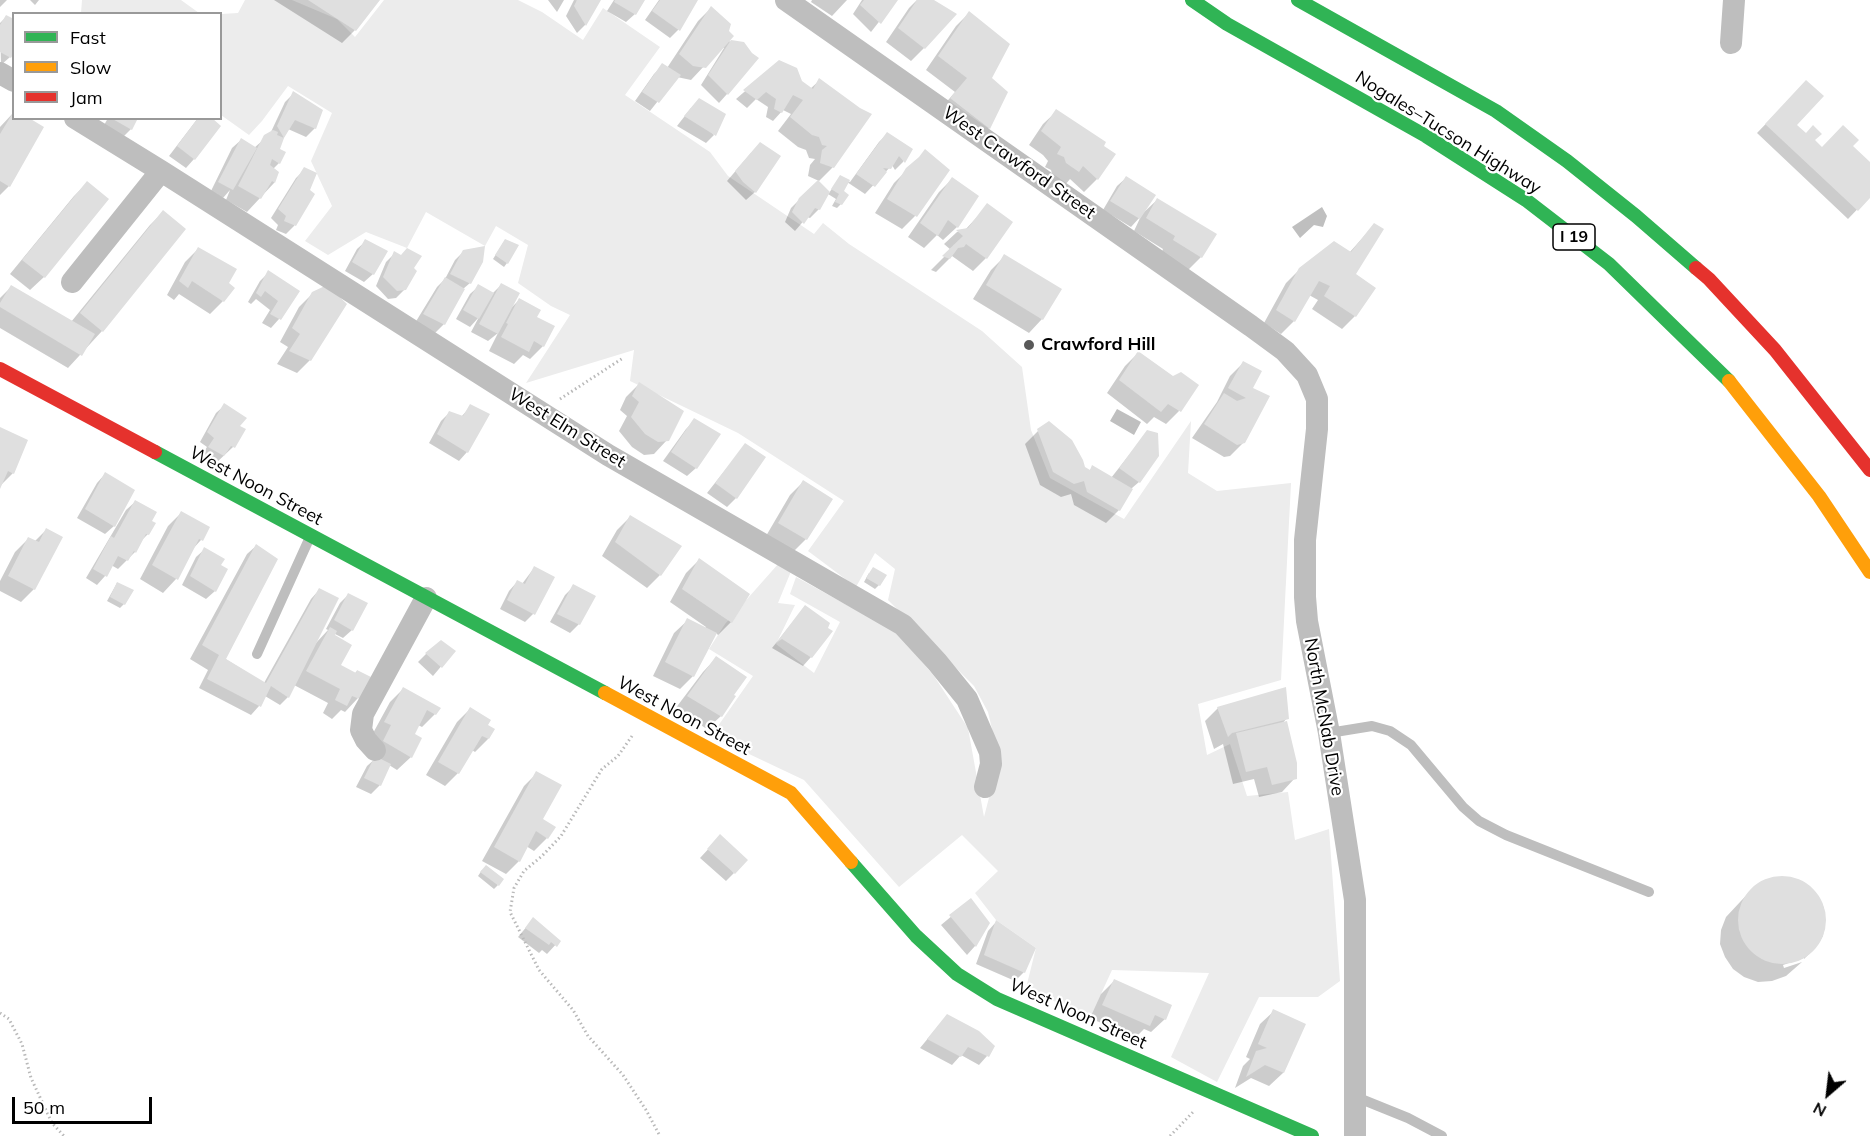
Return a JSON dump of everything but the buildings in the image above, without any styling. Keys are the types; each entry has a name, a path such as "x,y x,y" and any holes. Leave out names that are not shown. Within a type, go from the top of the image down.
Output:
{"main road":[{"name":"Nogales–Tucson Highway","path":"1192,0 1227,24 1426,136 1526,200 1609,264 1725,376 1819,496 1870,572"},
{"path":"1298,0 1496,111"},
{"path":"1357,18 1567,161 1709,279 1775,350 1870,470"},
{"name":"West Noon Street","path":"0,369 791,793 916,936 957,974 997,999 1312,1136"}],"street":[{"name":"West Crawford Street","path":"786,0 1251,326"},
{"path":"1731,43 1734,0"},
{"name":"West Elm Street","path":"78,120 608,455 903,626 945,670 967,699 990,752 991,764 985,788"},
{"path":"72,282 161,171"},
{"name":"North McNab Drive","path":"1251,326 1285,351 1307,375 1317,399 1316,439 1305,540 1305,597 1307,621 1329,733 1355,900 1355,1136"},
{"path":"375,750 361,730 363,714 426,598"}],"lane":[{"path":"256,654 311,536"},
{"path":"1329,733 1372,726 1390,731 1411,746 1463,807 1479,821 1506,835 1649,892"},
{"path":"1356,1097 1408,1118 1442,1136"}],"path":[{"path":"540,412 623,358"},
{"path":"646,716 618,756 602,769 561,836 524,871 514,888 510,912 539,970 573,1010 588,1036 623,1075 660,1136"},
{"path":"0,1013 9,1019 22,1044 31,1078 52,1123 64,1136"},
{"path":"1170,1136 1212,1093"}],"shaded area":[{"path":"82,0 181,0 198,12 81,12"},
{"path":"245,0 292,0 337,19 355,37 384,0 518,0 542,12 583,40 603,8 660,47 625,95 710,152 728,176 814,234 823,223 849,244 982,331 1022,367 1031,430 1050,478 1124,519 1191,421 1188,473 1217,491 1291,483 1281,680 1198,704 1207,755 1230,744 1247,796 1288,792 1295,840 1329,829 1340,981 1318,997 1259,997 1217,1082 1171,1057 1209,973 1112,970 1090,1018 1026,988 1036,948 996,920 975,893 998,871 962,835 899,887 804,780 711,736 753,676 709,649 725,624 779,563 792,569 778,603 795,605 776,644 814,673 840,622 790,594 796,577 898,633 934,676 968,728 984,817 999,759 988,712 974,686 888,600 895,569 875,553 856,587 808,551 844,501 738,433 630,381 634,350 526,383 570,315 551,306 518,283 528,245 496,226 485,246 426,212 407,248 366,232 328,255 305,241 332,206 311,161 332,113 288,86 249,135 222,116 222,14 238,13"},
{"path":"1322,207 1327,216 1323,227 1314,225 1300,238 1292,227"},
{"path":"1117,409 1141,422 1134,435 1110,421"}],"traffic: fast":[{"path":"1192,0 1227,24 1426,136 1526,200 1609,264 1729,381"},
{"path":"1298,0 1496,111 1567,161 1696,268"},
{"path":"155,452 605,693"},
{"path":"851,862 916,936 957,974 997,999 1312,1136"}],"traffic: slow":[{"path":"1729,381 1819,496 1870,572"},
{"path":"605,693 791,793 851,862"}],"traffic: jam":[{"path":"1696,268 1775,350 1870,470"},
{"path":"0,369 155,452"}],"place":[{"name":"Crawford Hill","path":"1029,345"}]}
